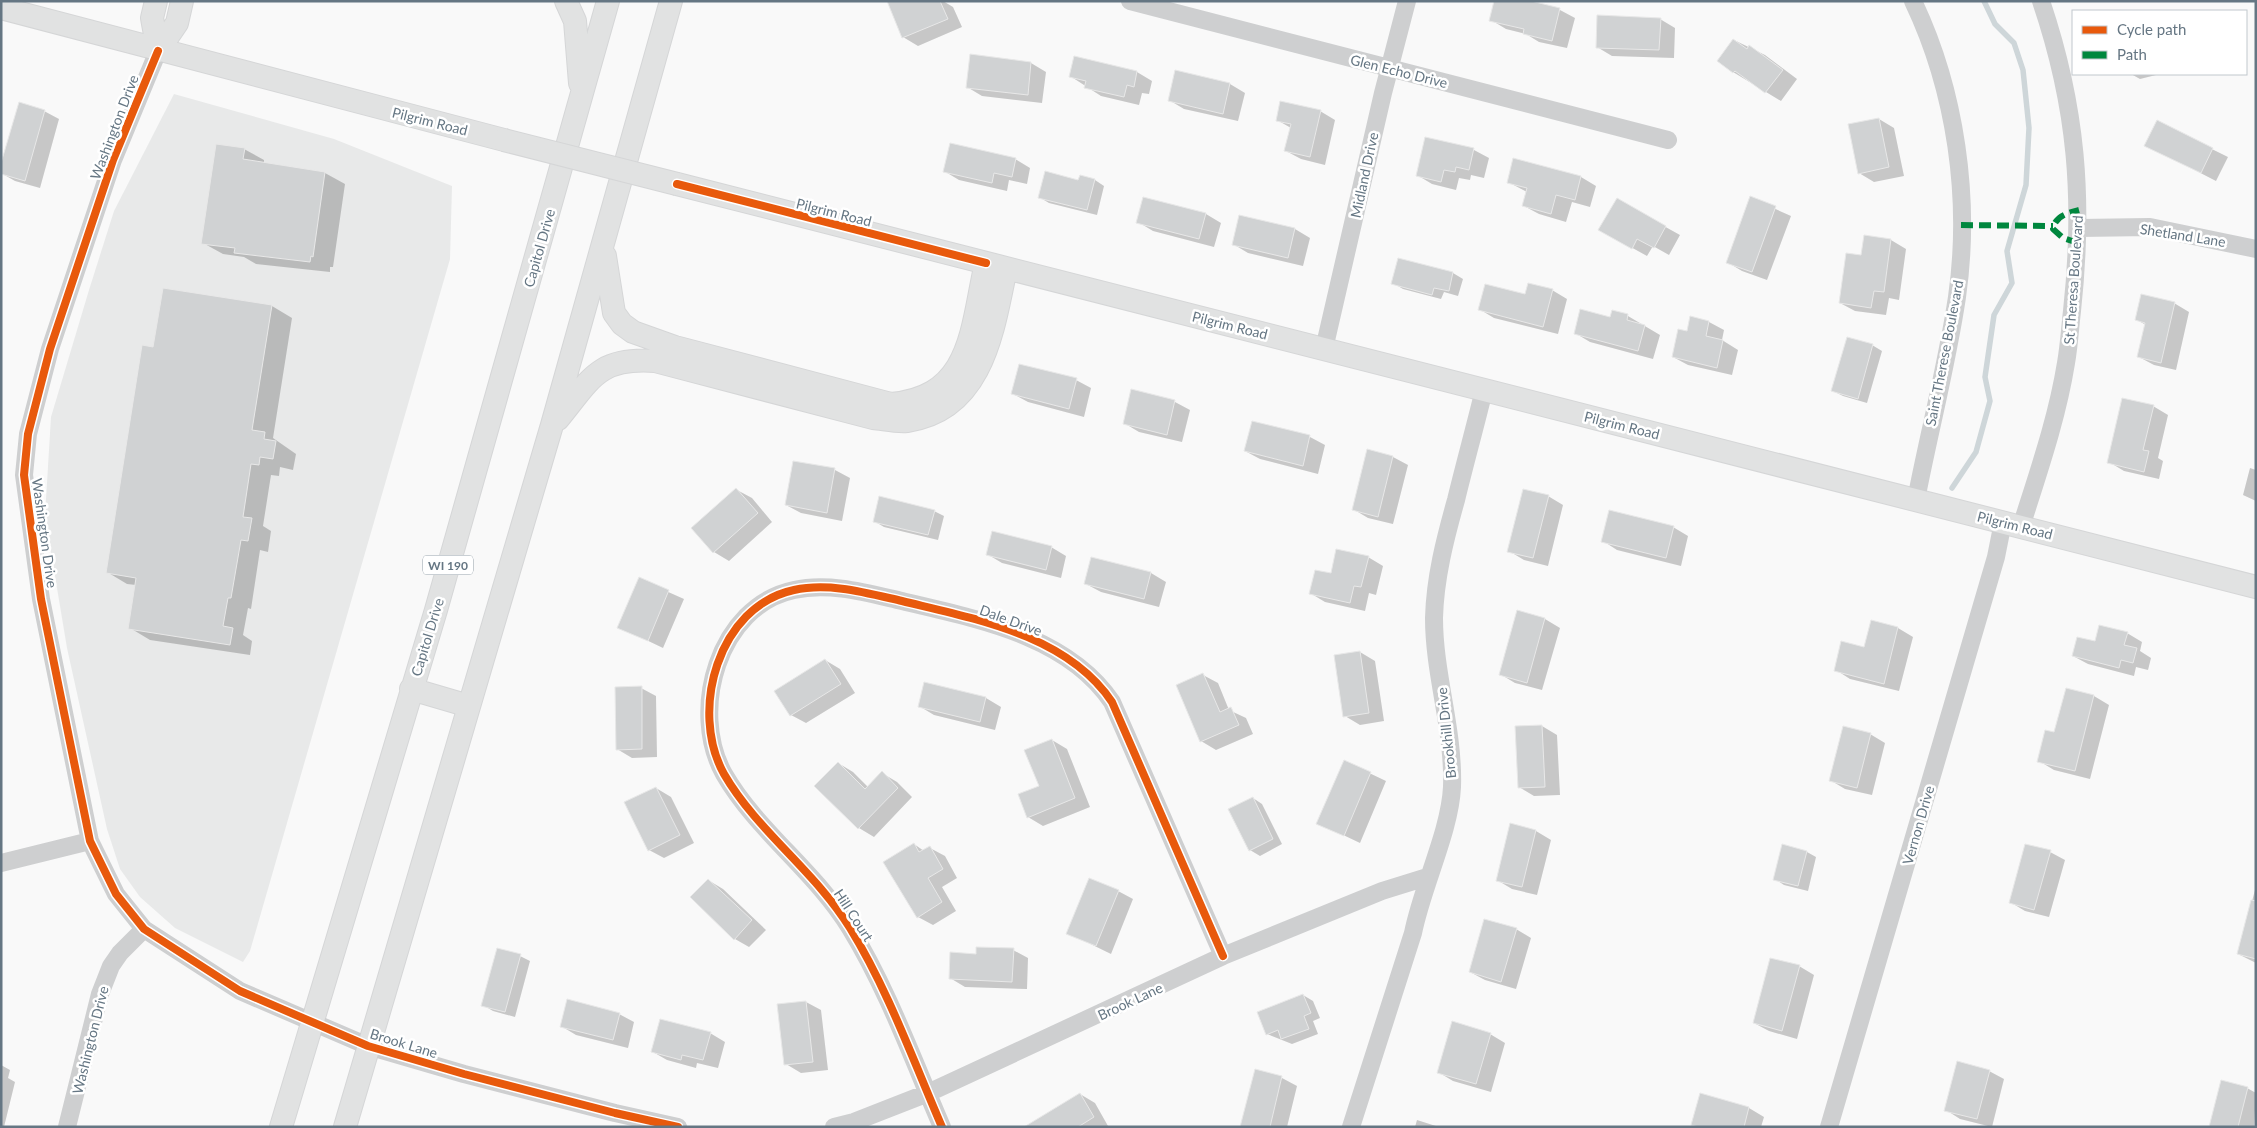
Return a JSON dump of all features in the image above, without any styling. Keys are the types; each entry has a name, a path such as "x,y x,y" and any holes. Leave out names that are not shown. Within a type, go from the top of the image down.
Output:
{"main road":[{"path":"156,1 152,18 158,51"},
{"path":"158,51 177,22 182,1"},
{"path":"566,1 575,21 582,101"},
{"name":"Capitol Drive","path":"281,1127 310,1022 412,690 582,101 608,1"},
{"path":"345,1127 552,425 671,1"},
{"name":"Pilgrim Road","path":"1,8 158,51 504,140 2256,587"},
{"path":"604,244 614,313 622,324 633,332 675,347 891,404 909,403 925,398 954,375 967,348 996,266"},
{"path":"552,425 593,377 610,364 634,360 655,361 873,418 905,422 926,417 953,403 966,390 974,377 994,325 996,266"},
{"path":"412,690 468,706"}],"street":[{"name":"Glen Echo Drive","path":"1130,1 1389,70 1668,140"},
{"name":"Midland Drive","path":"1324,349 1389,70 1407,1"},
{"name":"Saint Therese Boulevard","path":"1913,1 1940,73 1954,133 1961,189 1962,248 1957,296 1916,500"},
{"name":"St Theresa Boulevard","path":"2012,525 2056,412 2066,363 2078,228 2075,147 2068,100 2054,41 2041,1"},
{"name":"Washington Drive","path":"67,1127 82,1075 100,994 110,966 120,953 144,930 116,894 90,841 41,599 24,475 28,434 50,349 113,160 158,51"},
{"name":"Shetland Lane","path":"2078,228 2150,227 2256,249"},
{"name":"Brookhill Drive","path":"1351,1127 1443,829 1452,788 1450,748 1434,620 1436,583 1445,538 1484,390"},
{"name":"Vernon Drive","path":"1829,1127 1996,557 2012,525"},
{"name":"Dale Drive","path":"712,739 709,713 711,684 716,664 735,631 747,616 777,595 808,588 847,590 950,613 1017,633 1071,660 1093,676 1112,702 1223,956"},
{"name":"Hill Court","path":"712,739 723,772 743,802 800,863 849,927 880,984 942,1127"},
{"path":"1,863 90,841"},
{"name":"Brook Lane","path":"834,1127 854,1122 928,1093 1223,956 1382,891 1427,877"},
{"name":"Brook Lane","path":"144,930 240,991 368,1046 473,1077 678,1127"}],"shaded area":[{"path":"174,94 334,139 452,186 450,259 250,951 243,962 175,928 140,897 120,869 107,829 67,648 45,516 51,417 89,290 114,211"}],"building":[{"path":"887,1 940,1 948,19 902,38"},
{"path":"1494,1 1531,1 1560,8 1552,41 1523,34 1524,29 1489,21"},
{"path":"1597,15 1661,18 1659,50 1596,48"},
{"path":"1733,39 1747,49 1749,45 1783,70 1765,93 1735,71 1733,73 1717,61"},
{"path":"970,54 1031,62 1028,95 966,88"},
{"path":"1074,56 1137,71 1134,87 1127,85 1124,97 1084,88 1086,81 1069,77"},
{"path":"1175,70 1230,83 1223,114 1168,101"},
{"path":"1280,101 1321,110 1310,157 1284,151 1291,124 1276,121"},
{"path":"19,102 45,110 25,181 1,174 1,163"},
{"path":"1879,118 1889,167 1858,174 1848,124"},
{"path":"2157,120 2213,148 2201,173 2144,146"},
{"path":"1425,137 1474,148 1469,170 1456,167 1455,172 1444,170 1441,182 1416,176"},
{"path":"950,143 1016,158 1012,177 994,173 992,183 943,172"},
{"path":"216,144 245,148 243,159 325,172 313,257 311,256 310,262 234,253 235,248 201,244"},
{"path":"1513,158 1581,176 1575,200 1556,195 1551,214 1522,206 1527,188 1507,183"},
{"path":"1045,171 1078,180 1080,175 1095,179 1087,210 1038,198"},
{"path":"1750,196 1776,206 1752,272 1726,263"},
{"path":"1143,197 1206,213 1199,239 1136,223"},
{"path":"1617,198 1666,226 1654,248 1637,239 1632,249 1598,230"},
{"path":"1239,215 1295,228 1288,258 1232,245"},
{"path":"1864,235 1891,239 1884,292 1874,291 1871,308 1839,303 1846,253 1861,255"},
{"path":"1398,258 1453,272 1449,291 1434,288 1432,295 1391,284"},
{"path":"1528,283 1553,289 1543,327 1478,310 1485,284 1525,294"},
{"path":"163,288 272,305 252,430 265,432 264,439 276,441 273,459 260,457 259,465 251,464 243,517 252,518 248,541 241,540 231,598 228,598 223,626 233,628 230,645 128,629 136,578 106,573 142,345 153,347"},
{"path":"2141,294 2175,302 2161,363 2137,357 2145,323 2135,320"},
{"path":"1580,309 1610,317 1612,310 1628,314 1627,320 1645,325 1638,351 1574,334"},
{"path":"1690,316 1709,321 1706,336 1723,340 1717,368 1672,357 1678,329 1687,331"},
{"path":"1847,337 1873,344 1858,399 1831,391"},
{"path":"1019,364 1077,378 1069,409 1011,394"},
{"path":"1131,389 1175,400 1167,435 1123,424"},
{"path":"2122,398 2154,405 2143,450 2149,451 2144,472 2107,463"},
{"path":"1252,421 1310,435 1303,466 1244,451"},
{"path":"1367,449 1393,456 1378,517 1352,510"},
{"path":"793,461 835,468 827,513 785,505"},
{"path":"736,488 758,513 713,553 691,528"},
{"path":"1523,489 1549,495 1533,558 1507,552"},
{"path":"879,496 935,510 928,535 873,522"},
{"path":"1609,510 1674,526 1666,558 1601,542"},
{"path":"992,531 1052,546 1046,570 986,555"},
{"path":"1336,549 1369,556 1361,587 1354,586 1350,603 1309,594 1315,570 1331,573"},
{"path":"1091,557 1151,572 1144,599 1084,584"},
{"path":"639,577 669,590 648,641 617,628"},
{"path":"1517,610 1545,618 1527,683 1499,675"},
{"path":"1871,620 1898,627 1884,684 1834,671 1841,641 1864,647"},
{"path":"2099,625 2128,632 2124,645 2137,648 2133,663 2121,660 2119,668 2072,656 2077,637 2095,641"},
{"path":"1360,651 1369,713 1343,717 1334,655"},
{"path":"825,659 841,684 790,716 774,691"},
{"path":"1203,673 1220,712 1231,707 1239,725 1200,742 1176,685"},
{"path":"924,682 986,697 980,722 918,707"},
{"path":"642,686 642,749 616,750 615,687"},
{"path":"2066,688 2094,695 2075,771 2037,762 2045,730 2054,732"},
{"path":"1542,725 1545,787 1518,788 1515,726"},
{"path":"1843,726 1871,733 1857,788 1829,781"},
{"path":"1052,739 1075,798 1027,818 1018,794 1039,786 1024,750"},
{"path":"1344,760 1371,772 1344,836 1316,824"},
{"path":"838,762 865,789 882,771 898,788 858,829 814,786"},
{"path":"656,787 680,835 648,851 624,802"},
{"path":"1253,797 1273,839 1249,851 1228,809"},
{"path":"1510,823 1536,830 1522,887 1496,881"},
{"path":"914,843 919,852 930,846 943,869 928,878 942,902 917,918 883,862"},
{"path":"1782,844 1807,851 1798,886 1773,880"},
{"path":"2025,844 2051,850 2034,910 2009,903"},
{"path":"1089,878 1119,890 1096,946 1066,934"},
{"path":"708,879 752,920 734,940 690,897"},
{"path":"2251,900 2256,901 2256,959 2237,954"},
{"path":"1484,919 1517,928 1501,982 1469,972"},
{"path":"976,947 1014,948 1012,982 949,979 950,952 976,954"},
{"path":"497,948 521,954 505,1012 481,1006"},
{"path":"1770,958 1800,965 1782,1031 1753,1023"},
{"path":"1303,994 1311,1013 1304,1016 1309,1029 1281,1039 1278,1030 1266,1035 1257,1012"},
{"path":"567,999 620,1013 613,1040 560,1027"},
{"path":"806,1001 813,1062 784,1065 777,1004"},
{"path":"660,1019 711,1032 703,1060 682,1055 681,1060 651,1052"},
{"path":"1452,1021 1491,1033 1476,1084 1437,1073"},
{"path":"1957,1061 1990,1070 1977,1119 1944,1111"},
{"path":"1255,1069 1282,1076 1270,1127 1240,1127"},
{"path":"2221,1080 2248,1087 2238,1127 2209,1127"},
{"path":"1080,1093 1094,1117 1078,1127 1024,1127"},
{"path":"1700,1093 1749,1107 1744,1127 1699,1127 1691,1125"}],"waterway":[{"path":"1952,488 1976,452 1990,401 1985,377 1994,315 2012,283 2007,251 2026,185 2029,128 2023,70 2014,43 1995,24 1984,1"}],"marked path":[{"path":"2078,243 2063,238 2053,229 2059,218 2079,210"},
{"path":"1961,225 2053,226"}],"cycle path":[{"path":"158,51 113,160 50,349 28,434 24,475 41,599 90,841 116,894 144,929 240,991 368,1046 464,1074 615,1113 678,1127"},
{"path":"677,184 986,263"},
{"path":"942,1127 888,1001 850,928 820,888 737,795 724,774 714,749 709,721 711,692 717,664 729,639 746,617 768,600 794,590 807,588 821,587 862,592 989,623 1045,645 1071,660 1093,679 1112,702 1223,956"}]}
